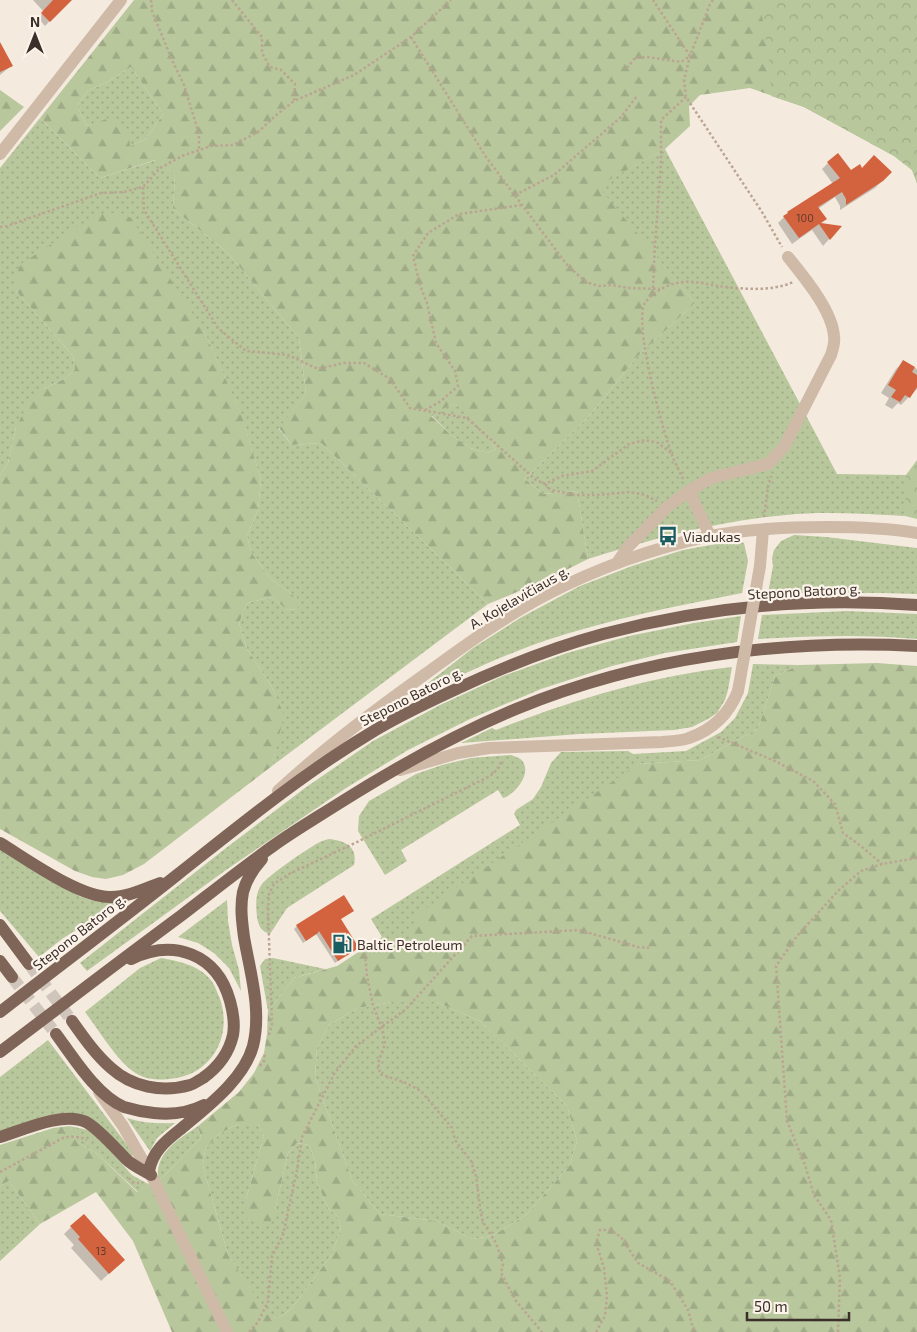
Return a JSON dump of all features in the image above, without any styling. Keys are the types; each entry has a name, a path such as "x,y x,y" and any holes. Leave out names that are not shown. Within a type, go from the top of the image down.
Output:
{"main road":[{"name":"Stepono Batoro g.","path":"0,1012 174,878 249,817 319,766 368,734 405,713 481,677 543,653 602,634 648,623 713,612 784,604 841,602 917,605"},
{"path":"0,1052 273,846 385,774 471,728 518,708 608,677 666,663 726,653 776,648 879,644 917,646"},
{"path":"0,843 69,885 97,896 130,895 174,878"},
{"path":"0,1137 46,1122 64,1119 76,1120 86,1123 128,1160 150,1173 153,1157 163,1143 225,1090 241,1071 251,1053 256,1033 257,1012 242,920 242,901 250,876 273,846"},
{"path":"0,925 29,964"},
{"path":"72,1022 112,1069 130,1081 146,1087 167,1089 191,1085 211,1072 225,1056 233,1035 233,1012 226,989 214,970 200,958 184,952 161,950 141,954 111,968"},
{"path":"0,961 12,977"},
{"path":"56,1034 94,1084 112,1100 123,1106 150,1112 176,1114 194,1110 214,1101"}],"street":[{"path":"0,154 121,0"},
{"path":"617,564 628,547 667,507 689,491 711,478 768,464 784,447 832,355 835,336 827,311 788,257"},
{"path":"689,491 710,536"},
{"name":"A. Kojelavičiaus g.","path":"249,817 307,764 375,710 502,621 546,595 579,579 663,548 710,536 794,527 865,527 917,533"},
{"path":"385,774 458,753 489,748 662,742 688,738 704,732 726,714 733,704 738,691 760,566 763,530"},
{"path":"94,1084 123,1126 150,1173 227,1332"}],"path":[{"path":"150,0 152,11 184,85 199,134 199,149"},
{"path":"232,0 262,37 262,53 270,67 281,70 296,84 294,100"},
{"path":"0,227 100,193 124,192 143,187 160,168 182,156 211,146 233,145 258,132 294,100 354,75 412,37 451,0"},
{"path":"653,0 690,56"},
{"path":"713,0 690,56 684,80 686,97 762,212 788,257"},
{"path":"412,37 486,157 568,266 586,282 599,286 612,285 628,288 660,289"},
{"path":"627,68 635,58 647,57 682,62 690,56"},
{"path":"515,195 554,175 621,117 637,96"},
{"path":"652,288 661,163 661,120 686,97"},
{"path":"143,187 144,210 218,328 246,351 288,355 318,369 343,363 364,363 390,379 410,408 467,418 536,480 545,484 551,490 576,495 630,492 645,495 667,507"},
{"path":"425,410 441,401 458,386 455,371 436,344 414,256 428,233 459,214 522,205"},
{"path":"689,491 671,453 661,423 647,362 642,316 645,304 660,289 682,282 769,289 785,286 804,277"},
{"path":"545,484 562,476 592,471 629,444 645,440 658,443 671,453"},
{"path":"764,515 768,487"},
{"path":"704,732 775,761 813,781 835,804 843,833 882,864"},
{"path":"268,1042 272,1024 268,911 269,894 274,884 289,874 490,776 498,769 502,760 503,748"},
{"path":"838,1332 840,1278 832,1220 814,1195 805,1165 786,1121 776,966 797,936 839,890 861,871 882,864 917,858"},
{"path":"249,1332 258,1322 268,1302 272,1256 283,1235 298,1170 302,1137 334,1074 356,1046 406,1009 472,936 579,930 638,947 649,948"},
{"path":"363,949 373,1005 382,1027 385,1044 378,1063 380,1074 406,1083 420,1092 452,1128 456,1140 471,1161 476,1176 483,1222 496,1243 503,1264 501,1273 516,1301 542,1332"},
{"path":"258,1069 264,1061 266,1052"},
{"path":"0,1172 63,1138 70,1136 81,1137 92,1142"},
{"path":"128,1177 132,1182 141,1183 150,1173"},
{"path":"596,1332 605,1316 607,1296 604,1268 596,1243 600,1230 610,1230 621,1237 638,1263 670,1281 688,1310 694,1332"}],"green space":[{"path":"134,0 917,0 917,183 912,170 894,156 804,107 750,88 700,95 689,106 690,126 665,149 598,186 695,303 636,358 591,414 525,479 543,494 577,491 588,559 546,580 488,604 321,443 292,445 279,428 306,393 299,338 227,252 173,209 175,175 155,160 100,178 40,118","holes":["131,67 163,114 146,139 130,146 128,129 109,118 87,126 77,106 87,91 109,81","452,404 468,409 496,449 488,453 470,448 449,433 431,416"]},
{"path":"763,0 917,0 917,183 912,170 894,156 804,107 771,96 770,66 761,10"},
{"path":"131,67 163,114 146,139 130,146 109,119 87,126 77,106 87,91 109,81"},
{"path":"0,90 24,107 0,131"},
{"path":"40,118 100,178 156,160 175,175 173,209 227,252 299,338 306,393 279,429 292,445 321,443 488,604 272,766 283,715 273,689 247,649 239,623 247,603 272,597 287,610 297,609 297,598 270,578 251,552 247,536 258,510 261,480 241,414 204,331 16,291 73,356 75,369 66,378 45,388 16,427 8,463 0,475 0,168"},
{"path":"665,149 837,474 906,475 910,484 905,516 816,513 761,518 711,526 588,559 577,491 543,494 525,479 591,414 636,358 695,303 597,186"},
{"path":"106,213 120,213 131,218 204,331 241,413 261,480 258,510 247,536 251,552 270,578 297,598 298,609 287,610 272,597 247,603 239,623 247,649 273,689 284,715 272,766 144,864 123,875 106,879 92,877 75,871 0,829 0,475 8,463 16,427 28,404 45,388 66,378 75,369 73,356 16,291 15,277 21,264 94,216"},
{"path":"452,404 468,408 496,449 488,453 470,448 449,433 431,415"},
{"path":"917,460 917,519 905,516 906,475"},
{"path":"794,535 917,548 917,594 768,593 774,550 781,541"},
{"path":"733,541 744,543 748,561 742,593 619,619 571,632 491,662 401,704 473,648 520,618 580,586 632,566 683,550"},
{"path":"847,611 917,614 917,639 838,636 758,639 762,615"},
{"path":"741,616 737,642 665,653 612,666 541,689 470,719 408,750 346,788 226,870 87,971 80,963 305,788 373,741 440,705 503,676 567,653 629,636"},
{"path":"877,663 917,666 917,1332 172,1332 133,1241 96,1192 40,1224 9,1181 0,1186 0,1145 53,1128 70,1126 77,1142 95,1152 137,1192 164,1176 201,1138 198,1126 239,1092 254,1073 264,1053 268,1011 294,978 337,966 382,937 407,945 416,915 638,764 700,760 758,729 775,676 799,665","holes":["393,1002 436,1002 480,1021 567,1106 577,1141 570,1165 526,1215 492,1236 472,1239 437,1221 380,1214 352,1180 315,1077 317,1048 329,1025 358,1008","238,1124 258,1124 264,1136 246,1199 245,1217 258,1224 270,1223 275,1210 288,1153 297,1143 309,1145 315,1160 317,1183 328,1208 337,1216 341,1228 332,1254 292,1308 282,1316 275,1318 268,1315 228,1255 203,1166 205,1150 219,1134"]},
{"path":"753,664 799,665 775,676 758,729 700,760 638,764 407,945 382,937 371,919 520,825 514,814 516,810 533,799 541,787 551,763 561,752 628,751 633,754 686,751 721,732 735,718 748,693"},
{"path":"732,667 725,700 717,713 692,727 674,730 579,734 461,743 492,728 496,730 583,699 672,676"},
{"path":"511,755 522,760 525,769 523,779 512,793 503,798 498,790 401,850 407,861 385,875 358,831 359,816 369,801 416,774 442,765 471,758"},
{"path":"329,839 345,843 352,849 355,859 354,865 287,908 270,934 262,930 257,917 256,905 260,887 269,877 296,857 319,842"},
{"path":"0,848 79,896 94,901 118,903 62,939 39,957 0,911"},
{"path":"227,900 228,921 239,970 241,991 229,968 214,953 198,943 178,937"},
{"path":"161,958 181,962 205,974 215,986 223,1013 221,1040 207,1062 197,1071 169,1079 146,1078 132,1070 110,1046 85,1012 140,968"},
{"path":"273,958 325,969 294,978 268,1011 260,966 265,959"},
{"path":"393,1002 436,1002 480,1021 567,1106 577,1141 570,1165 526,1215 492,1236 472,1239 437,1221 380,1214 352,1180 315,1077 317,1048 329,1025 358,1008"},
{"path":"48,1040 134,1154 132,1156 90,1119 0,1132 0,1077"},
{"path":"127,1118 151,1123 175,1123 157,1138 150,1151"},
{"path":"238,1124 258,1124 264,1136 246,1199 275,1210 288,1153 297,1143 309,1145 315,1160 317,1183 328,1208 337,1216 341,1228 332,1254 292,1308 282,1316 275,1318 268,1316 228,1255 203,1166 205,1150 219,1134"},
{"path":"70,1126 88,1130 95,1134 132,1175 150,1185 138,1192 95,1152 77,1142"},
{"path":"198,1126 201,1138 158,1180 158,1170 164,1154 176,1142"},
{"path":"9,1181 40,1224 0,1261 0,1186"}],"building":[{"path":"53,0 72,0 50,22 41,13"},
{"path":"0,42 13,66 0,72"},
{"path":"838,153 851,170 860,164 862,168 874,155 892,172 883,181 846,205 846,199 842,192 818,207 827,219 821,223 842,226 830,240 819,224 799,238 783,216 840,178 827,162"},
{"path":"903,360 915,367 912,372 917,375 917,387 910,398 905,395 900,402 891,397 896,390 888,385"},
{"path":"344,895 354,911 341,919 359,948 338,961 319,931 306,941 296,925"},
{"path":"84,1214 125,1260 109,1274 78,1239 80,1237 70,1226"}],"tunnel":[{"path":"29,964 72,1021"},
{"path":"12,977 56,1034"}],"place":[{"name":"Viadukas","path":"668,536"},
{"name":"Baltic Petroleum","path":"342,944"}]}
